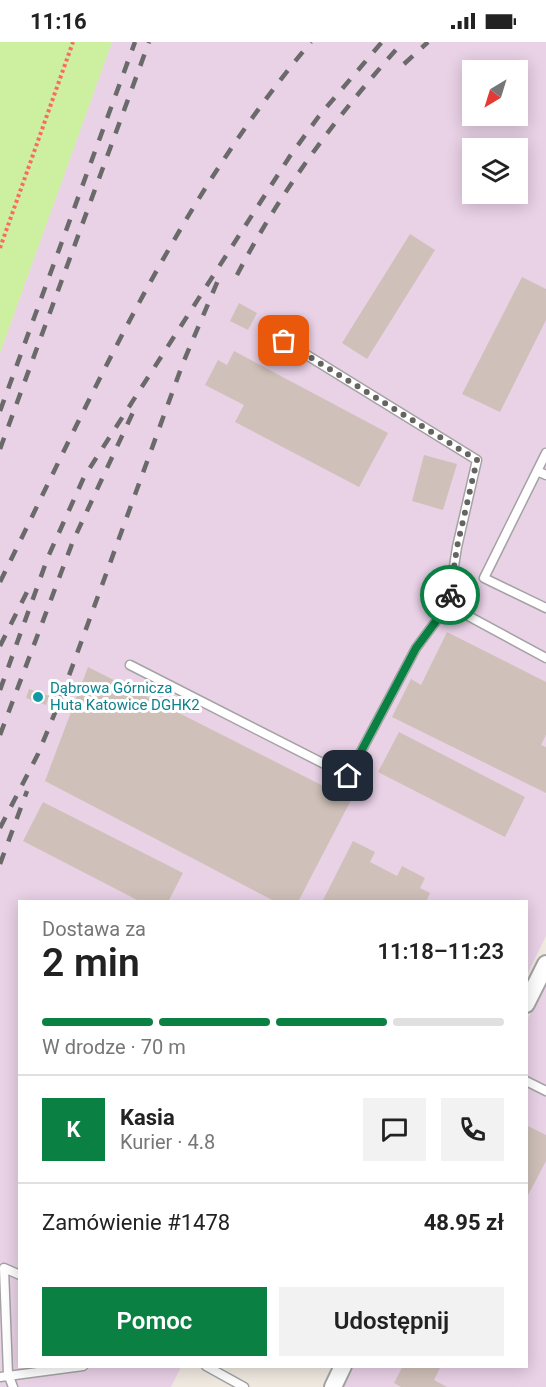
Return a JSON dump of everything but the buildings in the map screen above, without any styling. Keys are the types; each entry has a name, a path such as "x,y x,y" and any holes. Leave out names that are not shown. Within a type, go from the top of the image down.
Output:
{"street":[{"path":"528,1000 546,964"},
{"path":"333,1387 342,1368"}],"lane":[{"path":"130,665 348,776 416,648 448,605 457,547 477,460 284,341"},
{"path":"546,453 542,473 484,578 546,608"},
{"path":"448,605 546,658"},
{"path":"528,1082 546,1091"},
{"path":"13,1387 4,1375 4,1268 18,1274"},
{"path":"4,1375 65,1368"},
{"path":"210,1368 244,1387"}],"path":[{"path":"0,248 73,42"}],"shaded area":[{"path":"112,42 546,42 546,936 528,973 528,900 18,900 18,1368 180,1368 171,1387 0,1387 0,353"},
{"path":"546,982 546,1387 340,1387 350,1368 528,1368 528,1018"}],"green space":[{"path":"0,42 112,42 0,353"}],"railway":[{"path":"0,411 135,42"},
{"path":"0,449 149,42"},
{"path":"0,582 103,372 178,234 218,168 263,104 311,42"},
{"path":"0,690 48,557 84,477 290,156 319,116 382,42"},
{"path":"237,275 272,213 312,153 356,96 403,42"},
{"path":"404,64 428,42"},
{"path":"0,828 38,754 59,703 183,363 219,278"},
{"path":"0,735 73,541 135,408"},
{"path":"0,646 30,586"},
{"path":"0,864 27,791"}],"way so far":[{"path":"284,341 477,460 457,547 450,595"}],"place":[{"name":"Dąbrowa Górnicza Huta Katowice DGHK2","path":"38,697"}],"route":[{"path":"348,776 416,648 448,605 450,595"}]}
